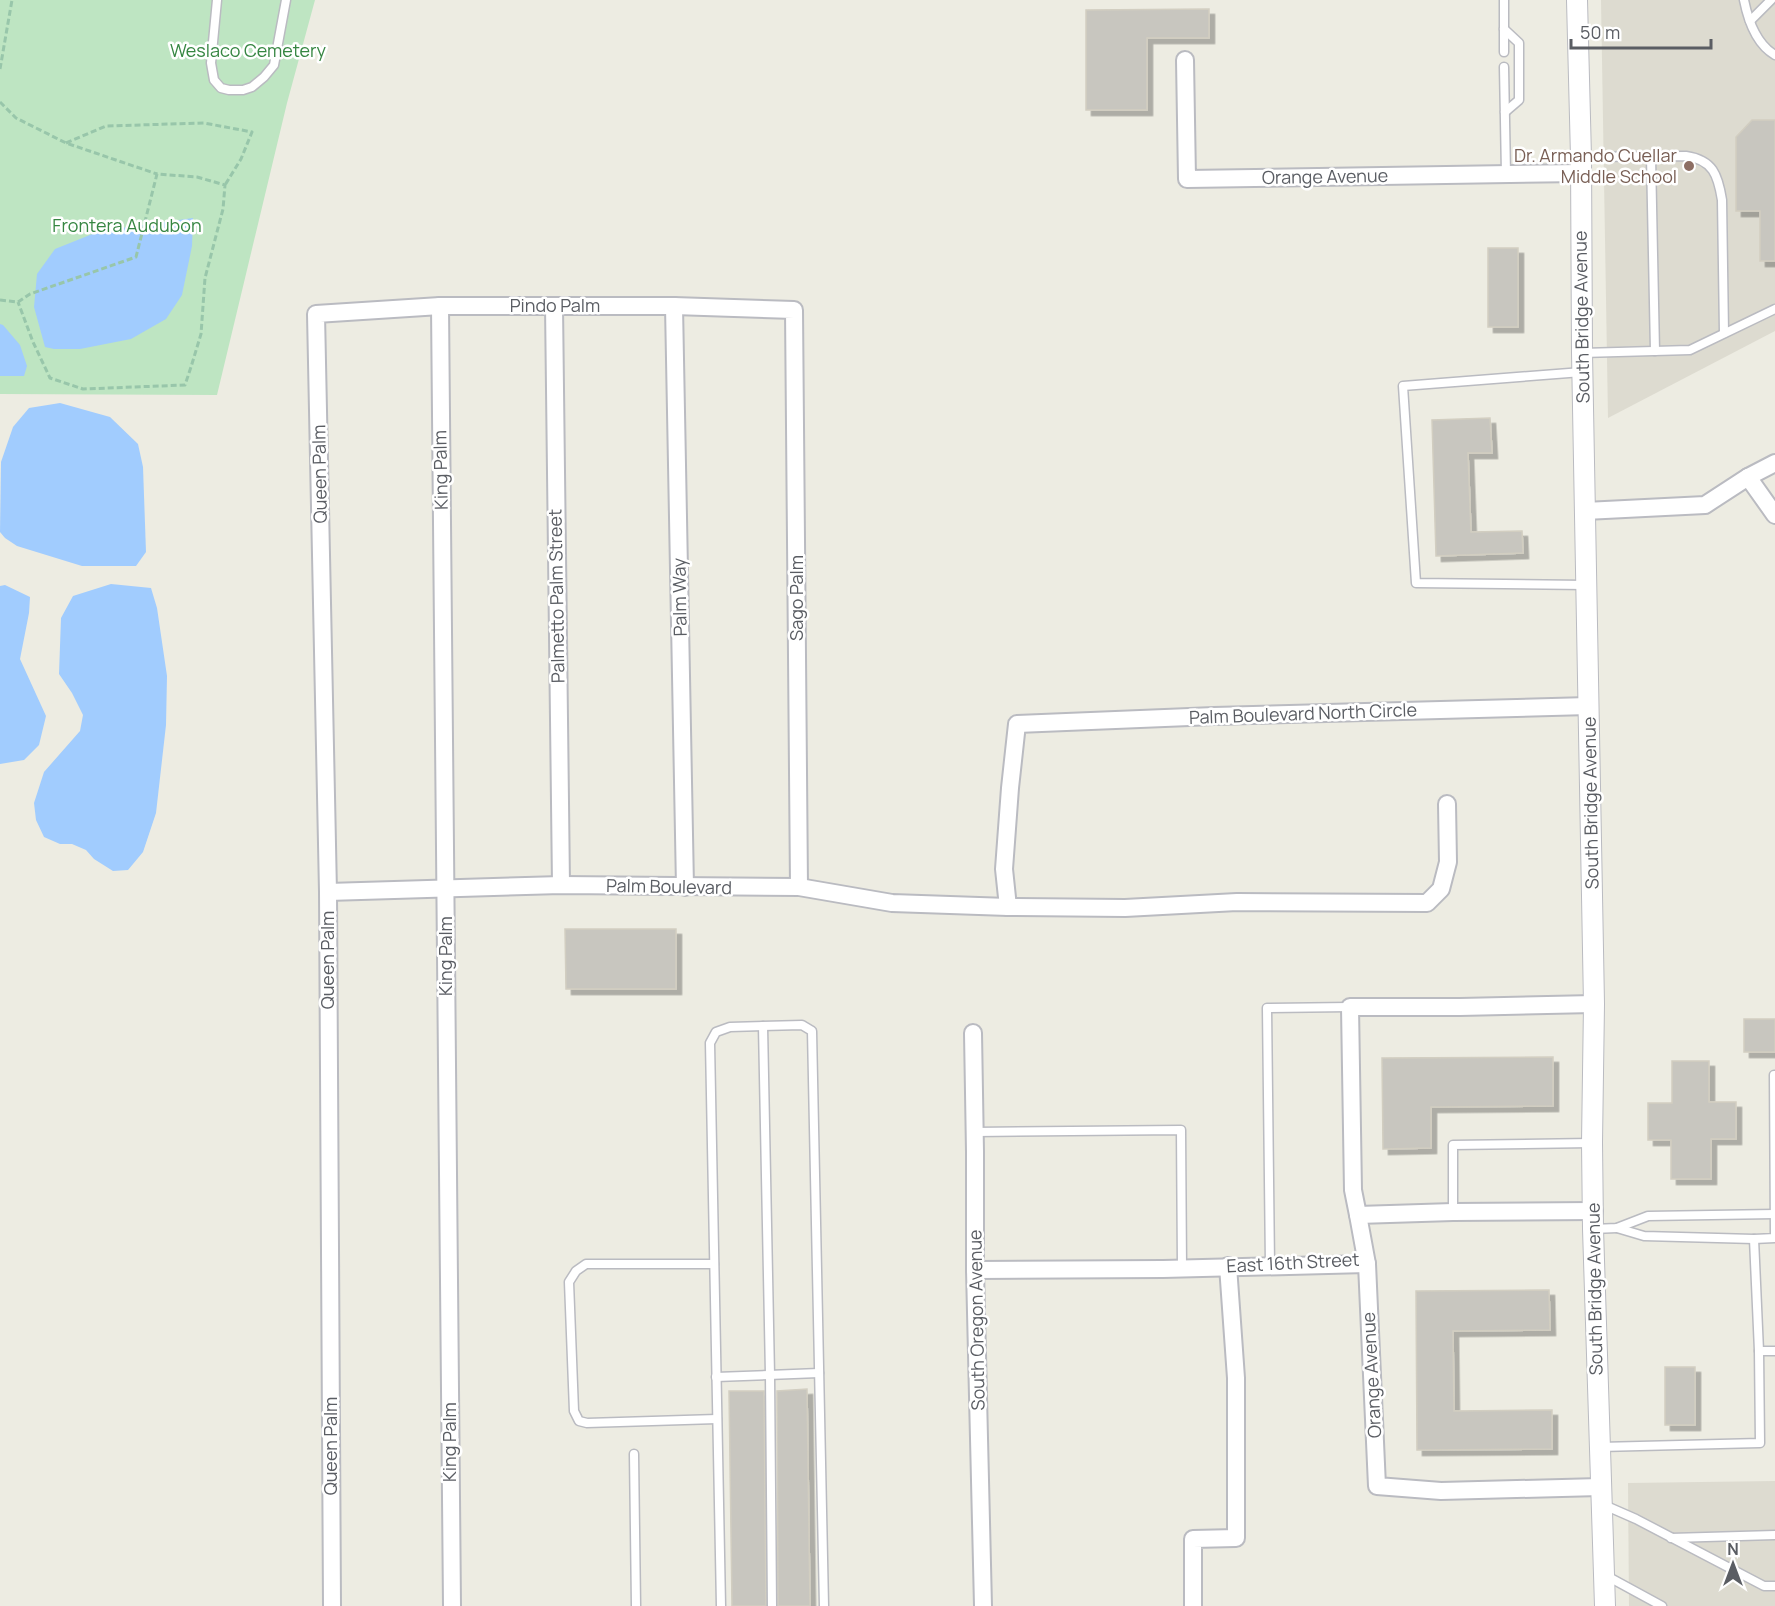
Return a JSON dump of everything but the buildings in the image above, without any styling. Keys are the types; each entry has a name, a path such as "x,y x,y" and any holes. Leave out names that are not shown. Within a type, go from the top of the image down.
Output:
{"street":[{"name":"South Bridge Avenue","path":"1577,0 1594,1004 1593,1220 1605,1606"},
{"name":"Orange Avenue","path":"1185,60 1187,180 1506,174 1581,165"},
{"name":"Pindo Palm","path":"316,314 440,306 674,306 794,310"},
{"name":"King Palm","path":"440,306 452,1606"},
{"name":"Palmetto Palm Street","path":"554,306 561,885"},
{"name":"Palm Way","path":"674,306 686,887"},
{"name":"Sago Palm","path":"794,310 799,887"},
{"name":"Queen Palm","path":"316,314 328,892 332,1606"},
{"path":"1585,511 1705,505 1748,477 1775,463"},
{"path":"1748,477 1775,515"},
{"name":"Palm Boulevard North Circle","path":"1008,907 1004,869 1017,724 1589,706"},
{"path":"1008,907 1125,908 1237,902 1427,903 1442,889 1448,862 1447,804"},
{"name":"Palm Boulevard","path":"328,892 561,885 799,887 892,903 1008,907"},
{"path":"1350,1007 1594,1004"},
{"name":"East 16th Street","path":"975,1270 1367,1264 1353,1190 1350,1007"},
{"name":"South Oregon Avenue","path":"973,1034 975,1270 984,1606"},
{"path":"1358,1215 1454,1212 1593,1220"},
{"name":"Orange Avenue","path":"1367,1264 1377,1486 1441,1491 1600,1495"},
{"path":"1192,1606 1192,1539 1236,1538 1236,1378 1228,1266"}],"lane":[{"path":"217,0 211,63 214,80 221,88 243,90 252,87 264,78 274,65 286,0"},
{"path":"1503,0 1504,52"},
{"path":"1744,0 1753,30 1766,50 1775,55"},
{"path":"1750,21 1771,0"},
{"path":"1503,29 1519,43 1519,100 1505,112"},
{"path":"1504,67 1506,174"},
{"path":"1581,165 1651,157 1686,156 1697,158 1713,170 1719,183 1722,200 1724,333"},
{"path":"1651,157 1654,351"},
{"path":"1586,585 1416,583 1402,386 1582,363 1654,351 1690,350 1775,309"},
{"path":"1270,1266 1267,1008 1350,1007"},
{"path":"721,1606 710,1043 716,1032 730,1027 802,1025 812,1031 824,1606"},
{"path":"763,1026 772,1606"},
{"path":"1593,1220 1644,1236 1775,1238 1774,1075"},
{"path":"975,1132 1181,1130 1182,1268"},
{"path":"1454,1212 1453,1145 1592,1143"},
{"path":"1617,1228 1648,1216 1775,1214"},
{"path":"1599,1447 1760,1443 1754,1239"},
{"path":"714,1264 586,1264 576,1271 570,1282 574,1411 579,1421 587,1423 717,1419"},
{"path":"1759,1351 1775,1351"},
{"path":"716,1377 819,1373"},
{"path":"634,1454 636,1606"},
{"path":"1600,1495 1636,1520 1764,1586 1775,1586"},
{"path":"1671,1538 1775,1535"},
{"path":"1604,1575 1662,1606"}],"path":[{"path":"0,69 12,0"},
{"path":"0,102 16,118 66,143 157,174 197,177 225,185"},
{"path":"18,302 50,378 83,389 184,385 192,368 201,334 205,278 223,209 225,185 241,159 252,132 204,123 106,126 66,143"},
{"path":"0,300 18,302 30,294 136,257 157,174"}],"shaded area":[{"name":"Dr. Armando Cuellar Middle School","path":"1601,0 1775,0 1775,331 1608,418"},
{"path":"1775,1481 1775,1606 1629,1606 1628,1483"}],"green space":[{"name":"Frontera Audubon","path":"0,0 315,0 287,103 217,395 0,394"}],"water":[{"path":"193,218 192,246 182,295 166,319 131,339 80,349 45,347 34,307 37,274 55,249 100,231"},
{"path":"0,324 20,345 27,366 24,376 0,376"},
{"path":"60,403 110,417 138,444 143,467 146,552 136,566 82,566 17,546 0,532 1,462 13,427 29,408"},
{"path":"111,584 151,588 157,608 167,676 166,725 156,813 143,852 128,870 113,871 94,859 86,850 72,844 60,844 44,837 36,820 34,803 44,772 80,731 83,715 59,674 61,618 73,596"},
{"path":"5,585 30,597 20,659 46,716 39,745 24,760 0,764 0,586"}],"place":[{"name":"Dr. Armando Cuellar Middle School","path":"1689,166"}],"park label":[{"name":"Weslaco Cemetery","path":"248,51"}]}
